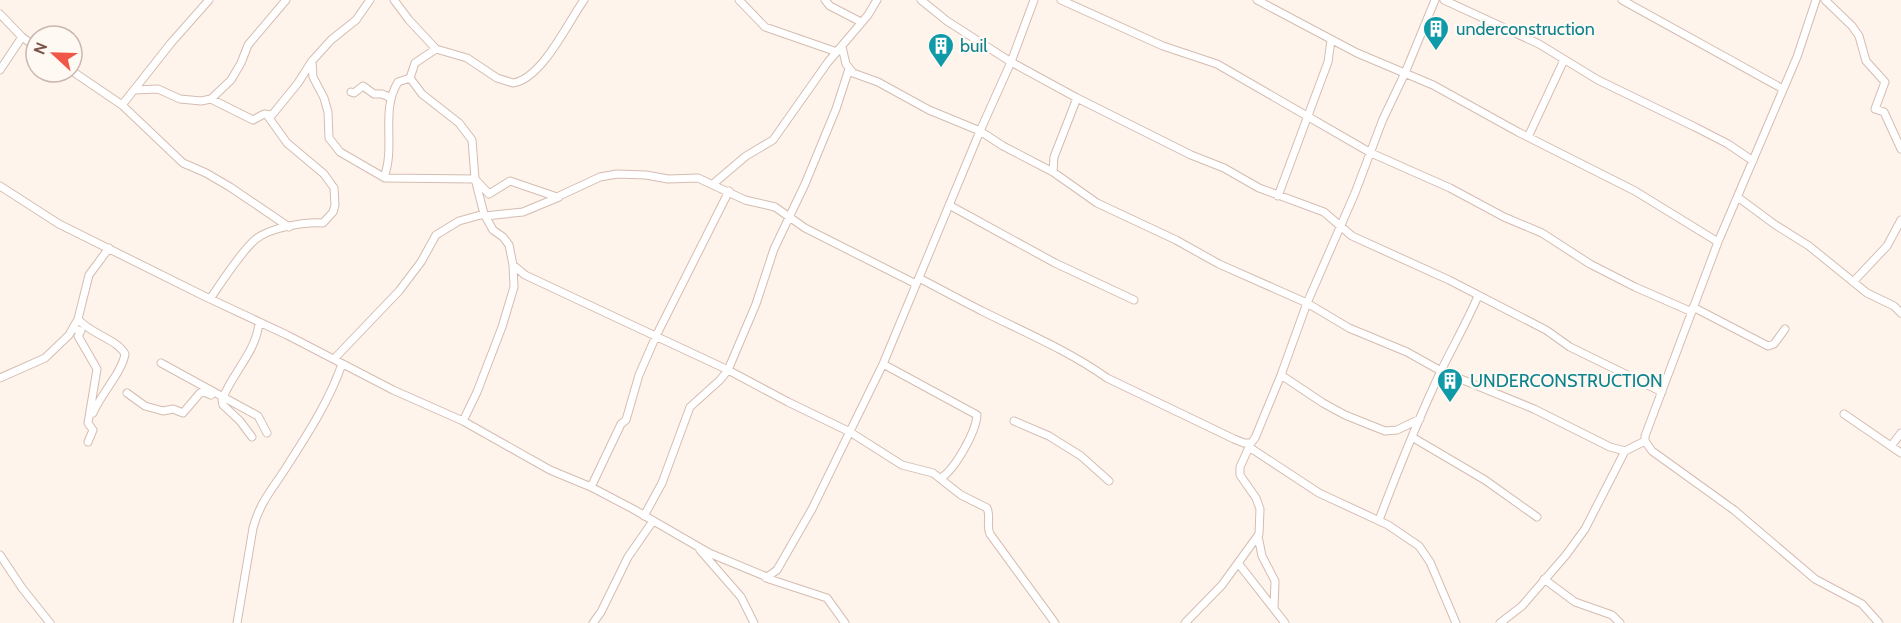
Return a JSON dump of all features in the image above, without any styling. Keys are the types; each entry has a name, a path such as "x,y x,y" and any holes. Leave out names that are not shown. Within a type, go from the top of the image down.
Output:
{"street":[{"path":"122,105 171,43 209,0"},
{"path":"134,90 158,89 180,99 201,101 211,99 231,80 248,45 286,0"},
{"path":"211,99 253,120 264,114 272,115 298,83 312,61 339,33 356,20 370,0"},
{"path":"394,0 436,49 462,56 508,83 517,83 532,73 557,44 584,0"},
{"path":"739,0 765,27 839,50 849,69 859,75 878,82 929,110 980,131 1053,172 1097,203 1176,240 1219,264 1307,303 1350,328 1407,352 1441,371 1534,409 1610,447 1625,451"},
{"path":"825,0 830,6 861,22"},
{"path":"712,184 746,156 773,141 828,62 877,0"},
{"path":"921,0 947,21 1011,62 1077,98 1278,196 1324,212 1352,236 1449,280 1546,330 1570,347 1662,392"},
{"path":"761,576 767,577 777,570 812,509 883,364 1011,62 1034,0"},
{"path":"1061,0 1163,46 1217,64 1371,153 1542,233 1590,264 1635,287 1692,309 1767,346 1774,344 1785,329"},
{"path":"1079,8 1082,0"},
{"path":"1257,0 1358,53 1440,88 1528,137 1635,191 1718,242"},
{"path":"1274,609 1275,581 1262,556 1258,536 1260,509 1256,498 1240,474 1240,467 1255,438 1307,303 1435,0"},
{"path":"1444,0 1521,34 1598,80 1728,144 1753,161"},
{"path":"1622,0 1783,89"},
{"path":"1825,0 1852,26 1859,36 1866,61 1885,82 1875,109 1884,112 1901,149"},
{"path":"1813,1 1797,57 1739,198 1718,242 1645,441 1652,451 1734,510 1815,579 1862,604 1879,623"},
{"path":"0,14 22,37 0,70"},
{"path":"1278,196 1331,52 1331,39"},
{"path":"410,78 415,63 436,49"},
{"path":"1528,137 1564,60"},
{"path":"312,61 313,77 324,98 328,112 331,142 340,152 384,177 475,179 489,194 510,181 553,197 559,197"},
{"path":"644,516 662,483 690,407 728,370 756,304 774,249 836,109 849,69"},
{"path":"384,177 390,141 387,130 390,115 389,97 398,82 410,78"},
{"path":"410,78 422,94 459,123 472,140 475,179 485,215 494,230 509,245 513,265 514,287 502,327 464,421"},
{"path":"84,79 122,105 183,163 230,187 288,227"},
{"path":"351,92 354,93 363,86 374,94 389,97"},
{"path":"1053,172 1054,157 1077,98"},
{"path":"210,299 254,240 266,234 307,222 325,222 333,212 334,188 324,174 287,143 267,115"},
{"path":"334,358 399,291 421,262 436,235 459,221 485,215 523,212 600,177 617,174 668,179 693,178 746,200 775,207 805,228 1035,336 1107,378 1250,445 1319,493 1404,533 1419,546 1430,562 1456,623"},
{"path":"0,186 59,224 334,358 342,364 464,421 550,470 591,487 696,546 761,576 827,597 845,623"},
{"path":"591,487 621,424 626,420 637,381 656,336 729,191"},
{"path":"1739,198 1809,246 1852,282 1901,313"},
{"path":"949,205 1055,263 1134,300"},
{"path":"1852,282 1887,246 1901,220"},
{"path":"0,378 45,358 73,328 78,319 86,282 95,265 109,248"},
{"path":"513,265 525,275 728,370 850,432 902,465 927,470 941,478 961,495 987,509 990,534 1055,623"},
{"path":"1379,520 1412,436 1478,296"},
{"path":"78,319 90,330 120,347 125,354 122,364 98,401 93,413"},
{"path":"252,437 240,421 223,405 222,398 256,339 259,322"},
{"path":"73,328 81,331 78,336 97,369 88,423 93,429 88,442"},
{"path":"161,363 258,416 267,433"},
{"path":"237,623 252,528 261,504 289,464 317,416 342,364"},
{"path":"883,364 976,413 977,421 967,443 951,470 941,478"},
{"path":"1281,375 1345,415 1385,431 1397,430 1420,419"},
{"path":"127,393 145,406 163,411 173,409 182,413 202,392 222,398"},
{"path":"1844,414 1901,453"},
{"path":"1014,422 1049,436 1073,451 1109,481"},
{"path":"1891,446 1901,433"},
{"path":"1412,436 1475,474 1537,517"},
{"path":"1500,623 1522,606 1585,529 1625,451 1645,441"},
{"path":"593,623 601,612 628,557 653,521"},
{"path":"1185,623 1222,585 1258,536"},
{"path":"696,546 741,597 754,623"},
{"path":"0,555 22,588 50,623"},
{"path":"1238,563 1285,623"},
{"path":"1544,579 1575,602 1612,615 1620,623"}],"place":[{"name":"underconstruction","path":"1436,52"},
{"name":"buil","path":"941,69"},
{"name":"UNDERCONSTRUCTION","path":"1450,404"}]}
